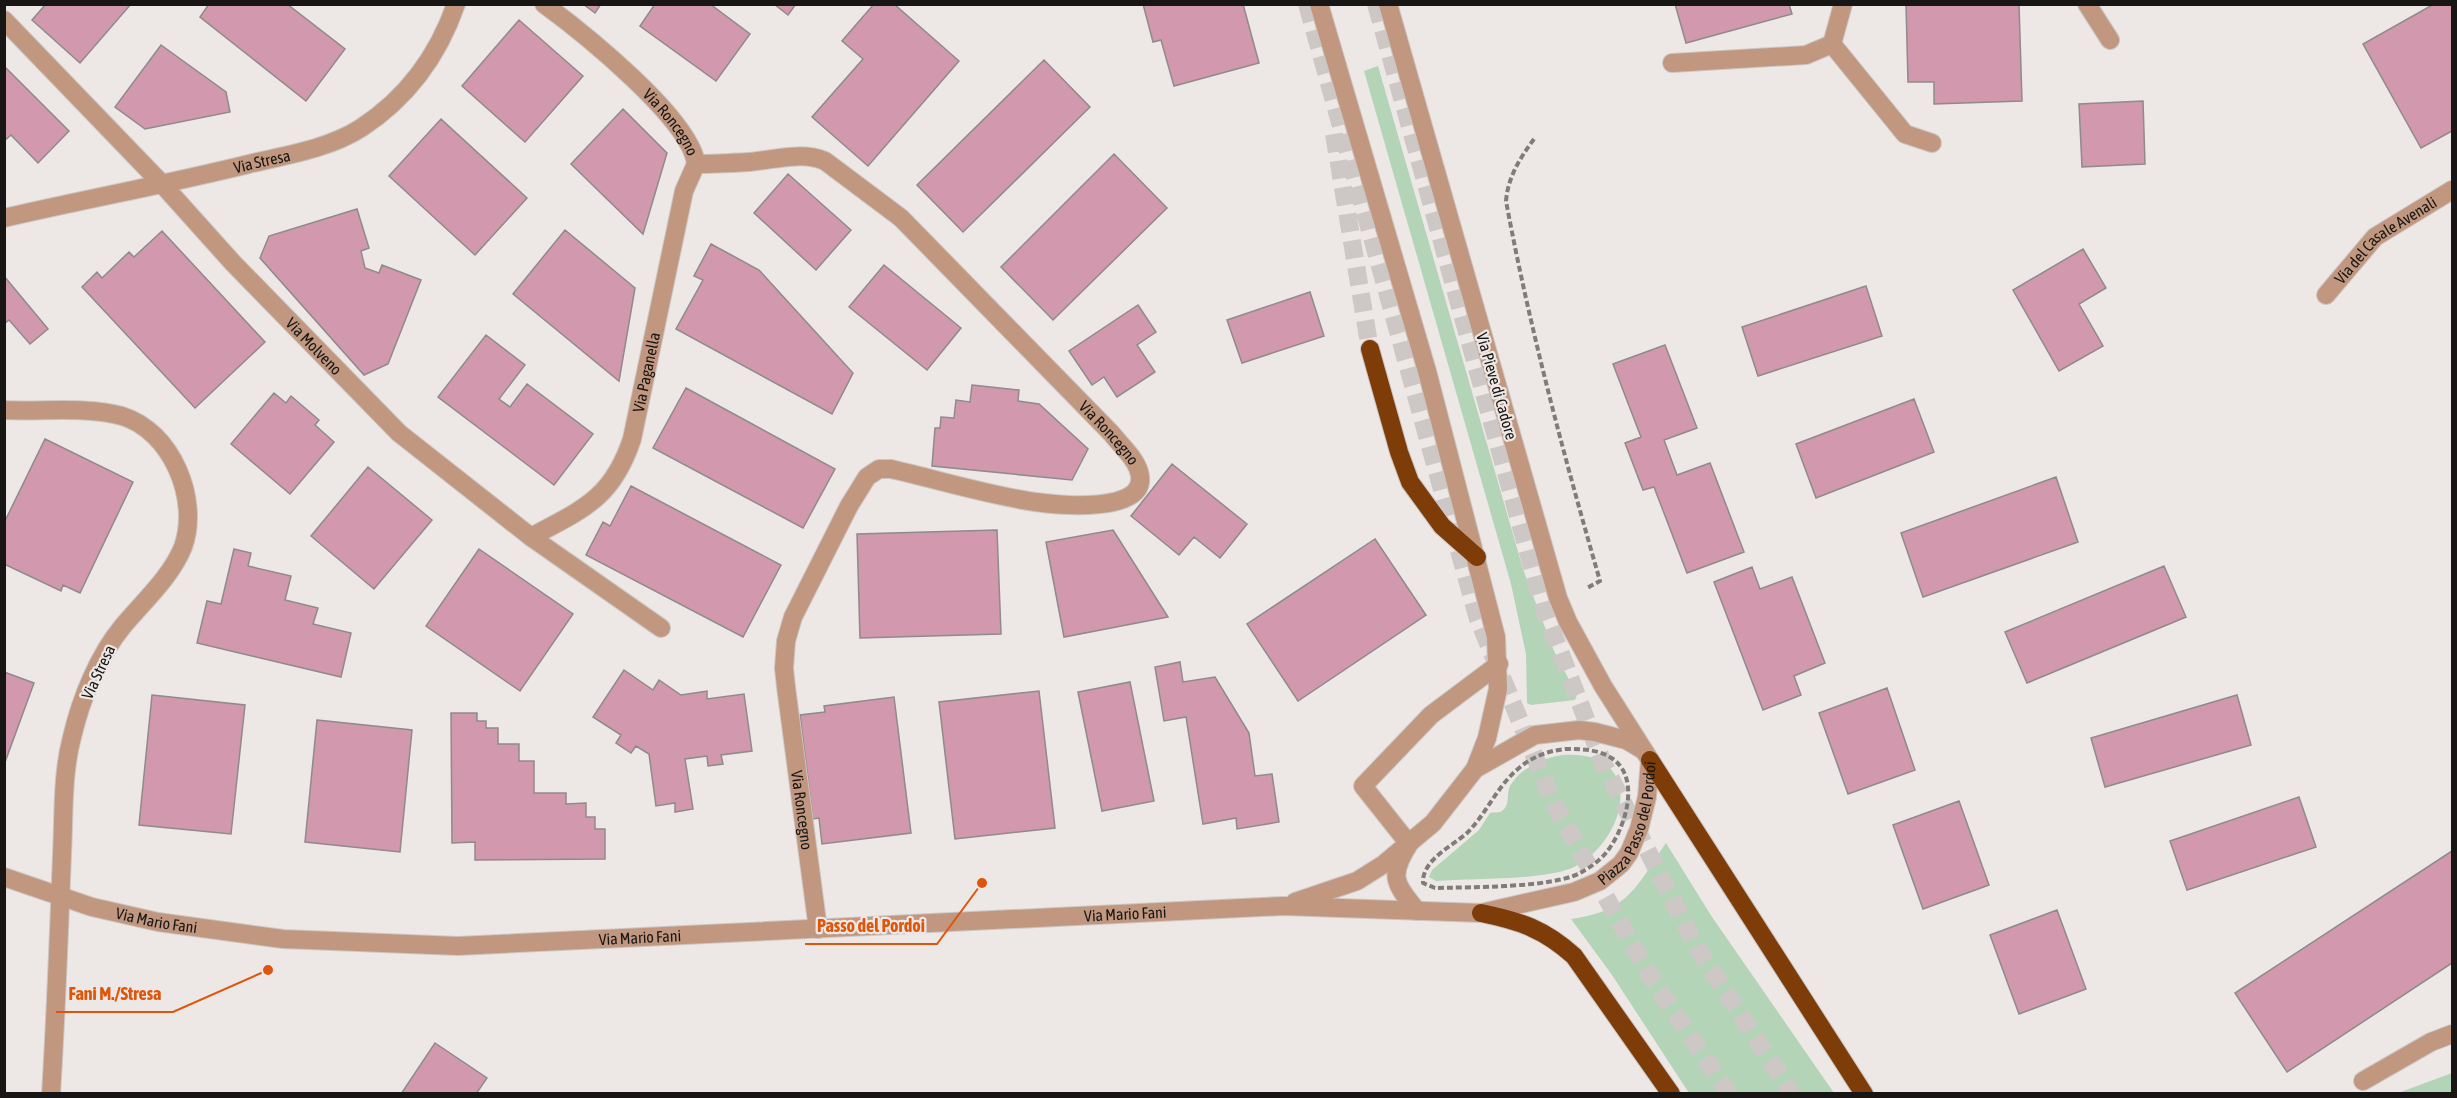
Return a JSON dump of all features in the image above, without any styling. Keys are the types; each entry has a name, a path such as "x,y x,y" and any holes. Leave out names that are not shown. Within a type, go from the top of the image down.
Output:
{"highway":[{"path":"1370,349 1399,452 1410,482 1442,526 1477,557"},
{"path":"1647,755 1864,1094"},
{"path":"1481,913 1519,921 1557,940 1574,956 1671,1094"}],"street":[{"name":"Via Stresa","path":"4,218 163,185 308,149 347,136 400,98 415,82 440,43 456,4"},
{"name":"Via Roncegno","path":"544,4 626,72 662,110 693,148 696,164 749,162 804,156 825,161 909,226 1112,434 1132,458 1140,477 1137,489 1129,497 1118,502 1094,504 1036,502 886,468 879,469 867,477 849,506 793,617 786,641 784,668 786,687 819,929"},
{"path":"1319,4 1424,360 1496,637 1498,689 1494,711 1475,769"},
{"name":"Via Pieve di Cadore","path":"1388,4 1558,598 1568,622 1603,686 1647,755"},
{"path":"1832,44 1843,4"},
{"path":"2087,4 2110,40"},
{"name":"Via Molveno","path":"4,20 163,185 232,263 399,433 531,537 660,628"},
{"path":"1672,63 1806,55 1832,44"},
{"path":"1832,44 1905,134 1932,143"},
{"name":"Via Paganella","path":"531,537 595,500 614,480 627,455 684,191 696,164"},
{"name":"Via del Casale Avenali","path":"2326,296 2375,237 2452,190"},
{"name":"Via Stresa","path":"4,410 97,413 131,419 165,448 177,467 187,503 187,528 178,559 111,642 96,671 75,726 68,752 64,789 51,1094"},
{"path":"1409,844 1363,786 1431,715 1498,664"},
{"name":"Piazza Passo del Pordoi","path":"1579,730 1607,734 1626,740 1647,755 1647,797 1639,829 1629,853 1612,873 1574,892 1481,913 1283,906 1357,880 1409,844 1433,823 1475,769 1535,735 1579,730"},
{"name":"Piazza Passo del Pordoi","path":"1409,844 1399,861 1397,885 1417,911"},
{"name":"Via Mario Fani","path":"4,877 92,907 158,922 319,941 497,946 1283,906"},
{"path":"2363,1081 2432,1042 2452,1034"}],"path":[{"path":"1534,139 1521,156 1510,179 1506,201 1543,370 1600,581 1587,588"},
{"path":"1557,750 1588,750 1614,760 1624,772 1628,789 1627,802 1618,836 1604,855 1579,873 1564,879 1512,885 1435,888 1423,883 1423,877 1432,860 1472,828 1512,774 1536,757 1557,750"}],"green space":[{"path":"1378,66 1523,569 1554,651 1577,695 1575,700 1531,705 1527,703 1526,654 1511,584 1364,71"},
{"path":"1563,755 1590,757 1608,766 1618,780 1620,797 1617,817 1608,836 1594,853 1576,866 1563,871 1529,877 1436,881 1429,877 1432,870 1479,830 1490,813 1499,812 1506,807 1510,786 1520,774 1540,761"},
{"path":"1666,843 1712,917 1834,1093 1689,1093 1612,975 1571,919 1606,910 1619,903 1638,884"},
{"path":"2452,1073 2452,1093 2398,1093"}],"building":[{"path":"46,4 131,4 80,63 32,20"},
{"path":"209,4 287,4 345,49 306,101 200,17"},
{"path":"583,4 601,4 595,13"},
{"path":"655,4 710,4 750,34 716,81 640,26"},
{"path":"774,4 796,4 788,15"},
{"path":"874,4 894,4 959,61 868,166 812,117 863,59 842,41"},
{"path":"1143,4 1243,4 1259,63 1174,86 1161,40 1153,42"},
{"path":"1675,4 1789,4 1792,14 1686,43"},
{"path":"1906,4 2019,4 2022,101 1934,104 1934,82 1908,82"},
{"path":"2434,4 2452,4 2452,131 2421,148 2363,44"},
{"path":"519,20 583,76 525,142 462,86"},
{"path":"161,45 226,92 230,112 145,129 115,107"},
{"path":"1044,60 1090,107 963,232 917,185"},
{"path":"4,66 69,131 38,163 11,135 4,141"},
{"path":"2143,101 2145,164 2082,167 2079,104"},
{"path":"623,109 667,153 643,234 571,164"},
{"path":"441,119 527,198 475,255 389,176"},
{"path":"1114,154 1167,208 1053,320 1001,267"},
{"path":"788,174 851,230 816,270 754,213"},
{"path":"357,209 369,248 361,251 365,268 379,273 382,265 421,280 388,364 364,375 260,258 269,236"},
{"path":"565,230 635,288 619,381 513,294"},
{"path":"162,231 265,342 195,408 82,287 97,272 102,278 129,252 134,257"},
{"path":"711,244 759,270 853,373 832,414 676,329 703,280 694,276"},
{"path":"2083,249 2106,288 2079,304 2103,346 2059,371 2013,290"},
{"path":"884,265 961,328 927,370 849,307"},
{"path":"4,276 48,329 30,344 9,320 4,324"},
{"path":"1866,286 1882,336 1758,376 1742,327"},
{"path":"1310,292 1324,336 1242,363 1227,320"},
{"path":"1138,305 1156,332 1137,345 1155,372 1117,397 1104,377 1092,385 1069,351"},
{"path":"486,335 525,365 499,399 510,407 527,384 593,434 554,485 438,397"},
{"path":"1665,345 1697,428 1664,440 1677,475 1710,463 1744,552 1687,573 1654,487 1643,490 1625,443 1641,437 1613,364"},
{"path":"972,385 1019,390 1018,401 1039,404 1088,449 1072,480 932,466 935,428 940,428 941,417 954,418 956,400 970,402"},
{"path":"686,388 835,469 803,528 653,448"},
{"path":"274,393 286,403 291,396 319,420 315,425 334,442 290,494 231,444"},
{"path":"1914,399 1934,452 1816,498 1796,444"},
{"path":"45,439 133,482 80,593 63,585 61,591 4,564 4,523"},
{"path":"1172,464 1247,524 1220,558 1194,537 1179,555 1131,516"},
{"path":"368,467 432,520 374,589 311,536"},
{"path":"2056,477 2078,542 1923,597 1901,533"},
{"path":"631,486 781,565 743,637 586,555 603,522 610,526"},
{"path":"997,530 1001,634 860,638 857,534"},
{"path":"1113,530 1168,617 1064,637 1046,542"},
{"path":"1375,539 1426,615 1298,701 1247,624"},
{"path":"234,549 251,553 248,566 291,576 285,600 318,608 313,624 351,633 341,677 197,643 207,601 221,604"},
{"path":"479,549 573,614 520,691 426,626"},
{"path":"2164,566 2186,617 2027,683 2005,632"},
{"path":"1752,567 1760,589 1792,577 1825,663 1794,676 1801,695 1763,710 1714,582"},
{"path":"1180,662 1183,682 1215,677 1249,733 1255,776 1272,774 1279,822 1237,829 1236,818 1203,824 1186,717 1164,721 1155,667"},
{"path":"624,670 653,690 659,680 681,695 707,691 707,699 744,694 752,751 721,755 723,764 708,766 707,756 685,759 693,809 675,812 675,803 656,806 649,754 636,746 631,753 616,743 621,735 593,717"},
{"path":"4,672 34,683 4,765"},
{"path":"1130,682 1154,801 1102,811 1078,692"},
{"path":"1887,688 1915,770 1848,794 1819,713"},
{"path":"1039,691 1055,828 955,839 939,702"},
{"path":"152,695 245,705 231,834 139,825"},
{"path":"2237,695 2251,745 2105,787 2091,738"},
{"path":"894,697 911,833 822,844 819,818 813,819 800,715 825,712 824,706"},
{"path":"451,713 477,713 477,721 486,721 486,728 498,728 498,744 519,744 519,761 534,761 534,793 566,793 566,804 586,803 586,817 595,817 595,829 605,829 605,859 475,860 475,842 452,843"},
{"path":"317,720 412,730 400,852 305,842"},
{"path":"2299,797 2316,847 2187,890 2170,841"},
{"path":"1959,801 1989,885 1923,909 1893,825"},
{"path":"2452,851 2452,963 2287,1072 2235,993"},
{"path":"2057,910 2086,989 2019,1014 1990,935"},
{"path":"435,1043 487,1078 476,1094 401,1094"}],"tunnel":[{"path":"1307,4 1478,619 1555,806 1650,976 1729,1094"},
{"path":"1376,4 1544,610 1603,763 1697,948 1792,1094"},
{"path":"1334,134 1370,349"}],"place":[{"name":"Passo del Pordoi","path":"982,883"},
{"name":"Fani M./Stresa","path":"268,970"}]}
